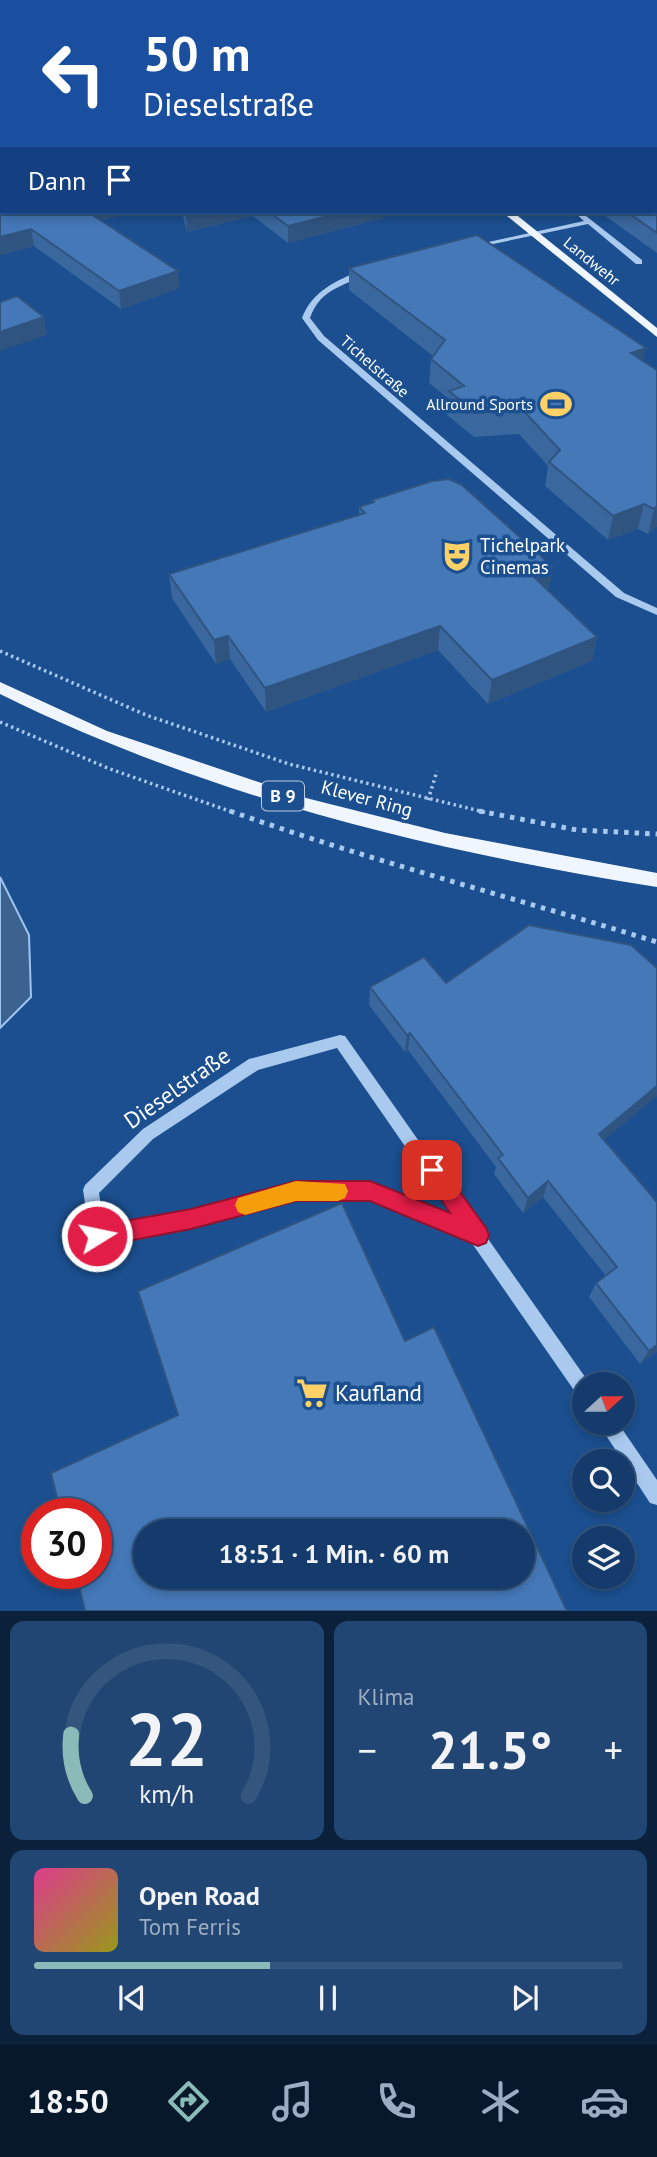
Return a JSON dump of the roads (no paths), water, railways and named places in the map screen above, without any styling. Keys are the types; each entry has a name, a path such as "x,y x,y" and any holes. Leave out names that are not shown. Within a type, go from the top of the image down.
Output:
{"main road":[{"name":"Landwehr","path":"509,214 657,334"},
{"name":"Klever Ring","path":"0,687 99,734 212,774 351,818 578,868 657,880"}],"street":[{"path":"579,214 639,262"},
{"path":"460,250 588,222"},
{"name":"Tichelstraße","path":"370,270 328,288 309,307 306,318 321,338 620,595 657,612"},
{"name":"Dieselstraße","path":"478,1235 370,1191 296,1191 191,1219 97,1236 91,1190 148,1134 254,1064 340,1041 478,1235 572,1372"},
{"path":"615,1435 657,1496"}],"place":[{"name":"Allround Sports","path":"556,404"},
{"name":"Tichelpark Cinemas","path":"457,556"},
{"name":"Kaufland","path":"312,1393"}]}
